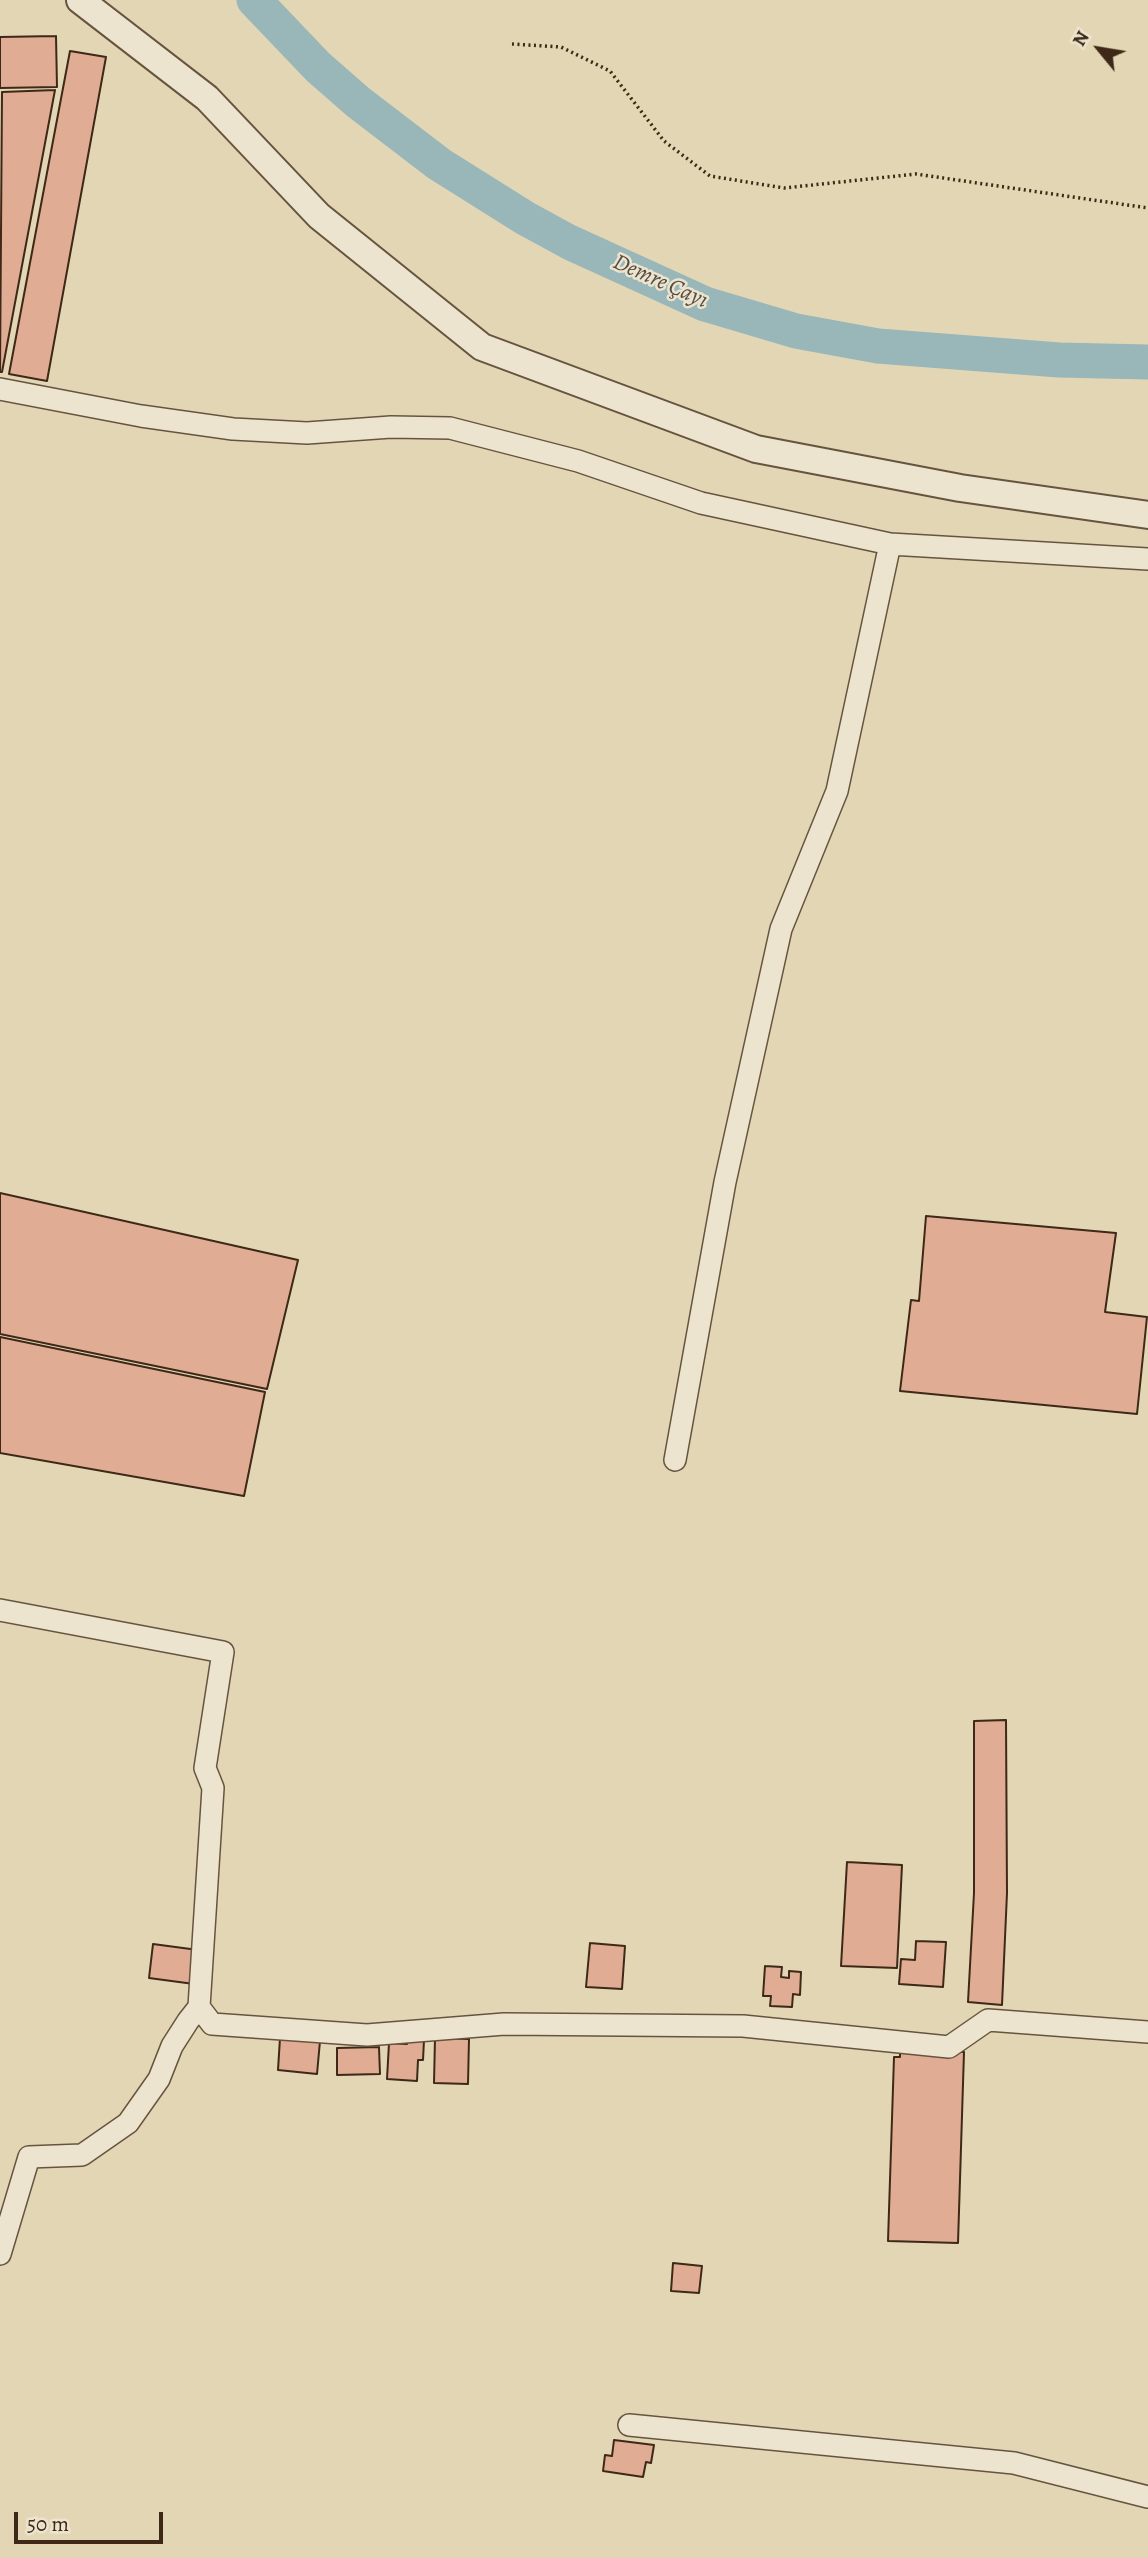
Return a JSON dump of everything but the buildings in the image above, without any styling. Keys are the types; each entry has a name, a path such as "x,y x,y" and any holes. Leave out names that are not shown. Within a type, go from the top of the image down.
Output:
{"street":[{"path":"79,0 207,98 319,216 482,347 756,449 960,488 1148,515"},
{"path":"0,389 141,416 233,429 307,433 391,427 450,428 578,461 701,503 890,544 1148,559"},
{"path":"675,1460 725,1182 781,929 837,791 890,544"},
{"path":"0,1610 223,1652 205,1768 213,1788 200,2007 172,2046 159,2079 128,2123 82,2155 29,2157 0,2255"},
{"path":"200,2007 212,2024 367,2035 504,2024 743,2026 949,2047 988,2020 1148,2032"},
{"path":"629,2425 1014,2463 1148,2497"}],"path":[{"path":"512,44 561,47 610,71 664,141 710,176 784,188 916,174 1148,208"}],"waterway":[{"name":"Demre Çayı","path":"254,0 318,67 358,102 439,164 569,242 705,304 796,331 878,346 1059,360 1148,362"}]}
